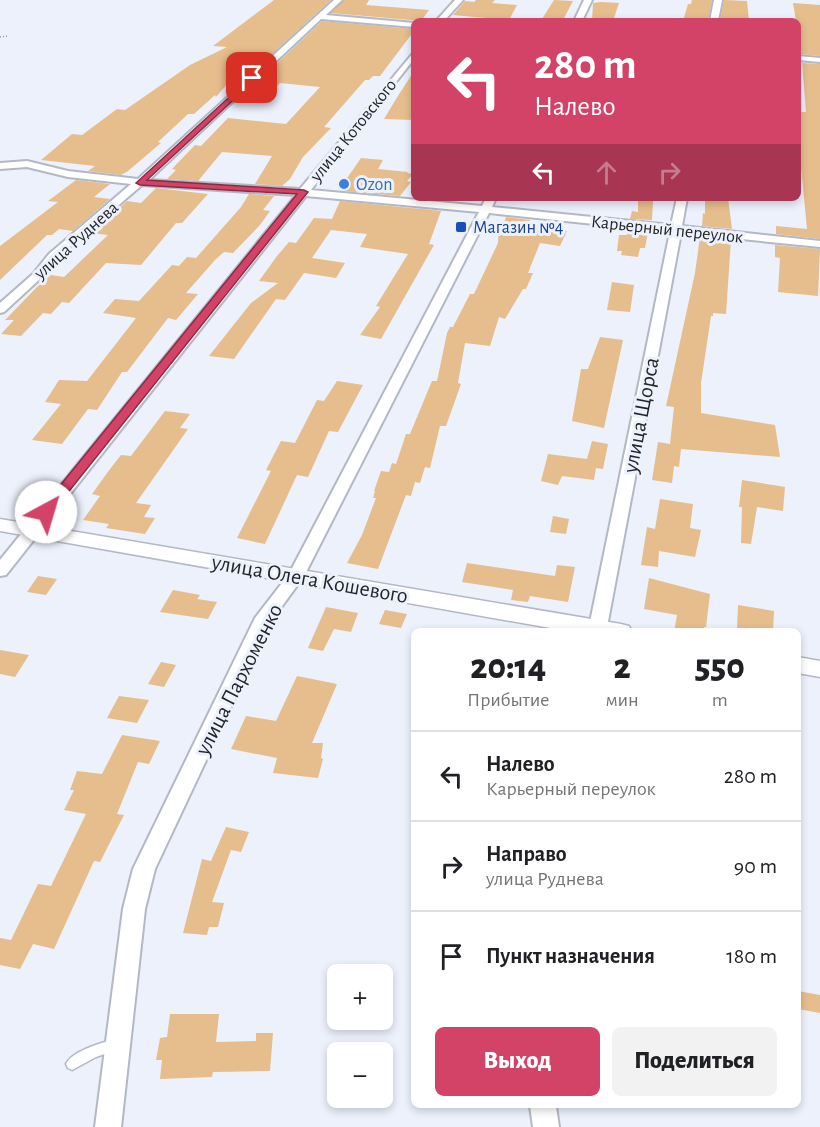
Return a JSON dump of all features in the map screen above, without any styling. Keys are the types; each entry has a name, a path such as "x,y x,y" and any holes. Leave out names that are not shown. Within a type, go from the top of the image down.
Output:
{"street":[{"name":"улица Руднева","path":"0,309 37,276 53,256 140,183 338,0"},
{"path":"444,18 459,0"},
{"path":"579,18 588,0"},
{"path":"715,18 718,0"},
{"path":"321,17 411,26"},
{"name":"улица Котовского","path":"0,571 411,58"},
{"path":"801,58 820,60"},
{"name":"Карьерный переулок","path":"0,166 14,163 32,164 86,177 140,183 411,199"},
{"name":"Карьерный переулок","path":"442,201 488,204 677,230 820,244"},
{"name":"улица Щорса","path":"597,628 682,201"},
{"name":"улица Пархоменко","path":"108,1127 134,909 144,869 264,618 296,576 488,204"},
{"name":"улица Олега Кошевого","path":"0,525 591,628"},
{"path":"801,666 820,669"},
{"path":"543,1108 546,1127"}],"lane":[{"path":"72,1064 93,1052 117,1045"}],"path":[{"path":"0,37 7,36"}],"building":[{"path":"274,0 331,0 239,84 228,83 216,97 215,95 194,114 188,114 158,142 161,143 128,171 121,175 88,171 95,166 41,160 72,134 82,135 117,109 125,110 190,65 227,47 213,46"},
{"path":"344,0 369,0 366,5 429,10 423,18 411,18 411,20 331,13"},
{"path":"476,0 495,0 492,3 517,5 510,18 453,15 465,1 474,2"},
{"path":"554,0 573,1 564,18 543,18"},
{"path":"692,0 712,0 709,18 684,18 688,4 691,4"},
{"path":"724,0 747,1 749,18 721,18"},
{"path":"593,3 619,3 614,18 592,18"},
{"path":"793,3 820,5 820,56 801,54 801,18 796,18"},
{"path":"322,21 411,29 411,35 380,76 373,76 365,80 324,127 331,128 303,157 290,179 282,186 255,184 272,156 222,152 198,181 167,179 176,170 172,169 195,145 201,146 228,118 286,124 320,87 280,83 276,87 254,85"},
{"path":"802,63 820,64 820,239 776,234 776,226 807,229 801,167 801,112 806,112"},
{"path":"411,76 411,120 384,119"},
{"path":"361,158 383,160 378,169 411,174 407,181 411,182 400,196 344,191 346,187 341,187"},
{"path":"76,180 110,184 94,197 110,199 73,231 59,229 52,235 47,235 0,280 0,246 58,202 48,201"},
{"path":"156,188 208,194 182,223 176,223 141,265 106,263 69,303 62,302 51,314 43,313 21,336 1,334 14,320 5,320 37,287 51,275 64,277 108,235 90,233 127,201 141,203"},
{"path":"249,194 274,196 263,210 270,211 233,253 224,252 186,293 198,294 176,320 168,318 127,372 122,372 97,410 88,409 62,444 32,440 61,404 45,402 59,380 87,381 136,318 103,313 115,299 139,301 172,265 179,266 187,257 196,258 241,207"},
{"path":"340,201 441,211 429,244 434,245 381,339 360,335 380,307 376,306 408,254 360,247 367,234 331,230 312,258 345,263 336,278 304,273 285,300 276,299 234,359 209,356 251,303 278,283 259,281 277,256 289,242 296,243 314,218 332,219"},
{"path":"638,201 653,201 652,220 630,219 632,211 638,212"},
{"path":"705,201 728,201 732,229 702,226 703,213 705,214"},
{"path":"506,217 530,220 528,226 567,231 560,246 540,243 528,273 533,273 526,289 523,289 505,319 499,317 490,346 465,343 458,383 461,384 446,426 440,426 430,468 425,467 420,483 415,482 411,496 406,495 378,569 347,563 362,535 376,498 373,498 374,491 381,471 389,472 392,463 396,464 406,434 410,434 432,381 437,381 447,333 450,327 453,327 470,294 474,294 498,243 499,223 504,223"},
{"path":"628,230 648,232 645,248 640,248 638,257 621,255 622,251 617,251 619,235 627,235"},
{"path":"700,237 731,240 726,314 713,313 711,316 701,383 701,413 775,425 780,457 681,449 679,467 674,466 672,483 652,480 658,442 670,444 674,407 666,406 695,273"},
{"path":"775,245 820,249 818,296 778,292 780,258 775,257"},
{"path":"612,282 634,285 630,312 607,310"},
{"path":"600,337 623,340 604,428 572,421 581,369 588,369"},
{"path":"337,381 363,385 338,432 329,431 308,477 297,475 265,544 237,538 271,471 266,470 281,441 295,443 317,400 324,401"},
{"path":"165,411 190,414 180,428 188,429 136,503 151,505 144,517 155,518 145,534 106,528 109,524 83,520 100,496 92,494 110,469 121,455 131,456"},
{"path":"592,441 608,444 603,469 596,468 594,480 562,476 558,485 541,481 548,454 587,459"},
{"path":"742,480 785,487 783,511 757,507 751,544 741,543 742,507 739,507"},
{"path":"660,499 693,504 690,528 701,530 695,557 659,551 658,567 641,565 647,527 655,529"},
{"path":"553,516 569,519 566,534 550,532"},
{"path":"467,563 555,576 557,565 575,567 568,602 530,596 528,602 511,600 513,590 462,582"},
{"path":"38,576 57,579 46,595 27,592"},
{"path":"649,578 710,594 706,627 704,628 675,628 677,615 644,609"},
{"path":"173,590 200,595 197,599 217,602 208,619 160,612"},
{"path":"738,605 774,611 773,628 737,628"},
{"path":"326,607 358,613 351,632 334,629 323,651 308,648"},
{"path":"385,610 407,614 401,628 379,624"},
{"path":"0,650 29,655 15,677 0,674"},
{"path":"161,662 176,665 164,687 148,684"},
{"path":"297,676 337,684 312,743 323,743 321,758 323,759 318,778 273,773 277,758 231,749 246,716 276,721"},
{"path":"119,696 149,700 137,723 107,718"},
{"path":"122,735 160,741 149,764 138,762 117,814 124,815 100,862 94,861 54,949 33,944 20,969 0,965 0,938 11,940 38,884 51,886 86,814 64,810 74,790 70,790 77,771 102,774"},
{"path":"226,827 249,832 241,852 231,850 212,902 224,903 218,927 209,927 207,935 183,933 202,859 211,861"},
{"path":"801,992 820,995 820,1013 801,1010"},
{"path":"170,1014 219,1014 216,1042 256,1041 256,1033 273,1033 270,1071 213,1072 212,1077 160,1079 162,1060 156,1060 160,1038 167,1037"}],"place":[{"name":"Ozon","path":"344,184"},
{"name":"Магазин №4","path":"461,227"}],"route":[{"path":"46,512 304,192 140,183 252,78"}]}
